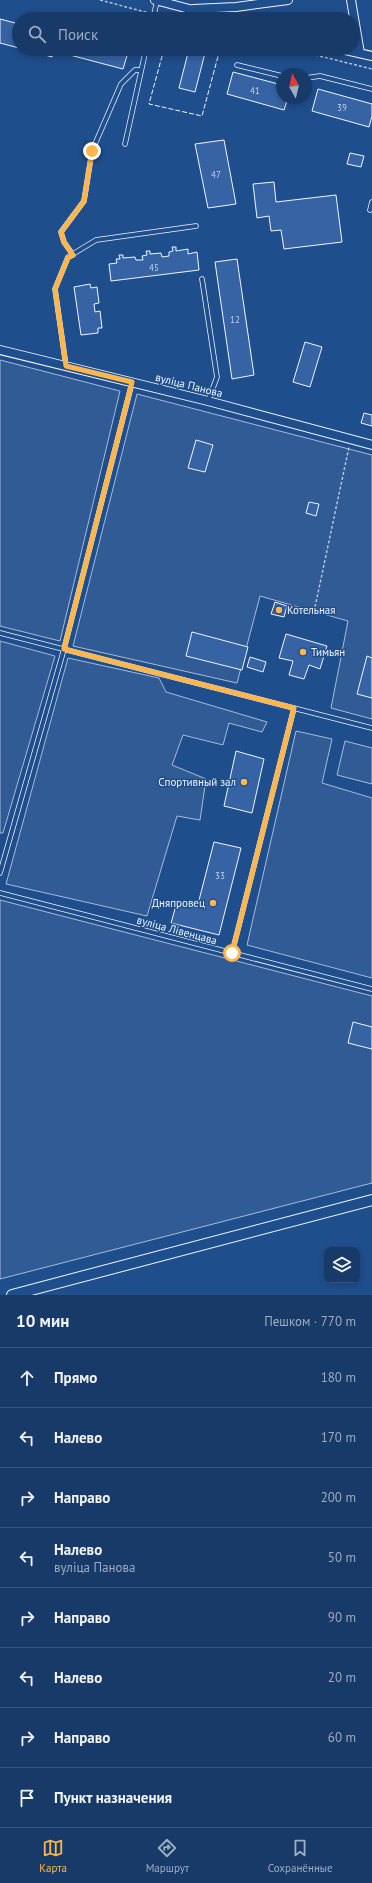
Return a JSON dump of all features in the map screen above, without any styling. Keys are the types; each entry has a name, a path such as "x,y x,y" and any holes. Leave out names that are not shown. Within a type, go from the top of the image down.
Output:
{"street":[{"path":"156,0 203,12"},
{"path":"193,9 236,7 288,0"},
{"path":"351,0 353,12"},
{"path":"360,53 372,56"},
{"name":"вуліца Панова","path":"0,350 208,401 372,445"},
{"path":"12,1295 372,1200"}],"lane":[{"path":"154,12 156,0"},
{"path":"125,144 144,56"},
{"path":"237,65 276,75"},
{"path":"73,255 64,242 61,232 84,201 92,151 121,84 135,70 141,70"},
{"path":"312,77 320,76 372,89"},
{"path":"370,210 372,202"},
{"path":"66,366 55,289 68,258 96,240 196,226"},
{"path":"202,279 217,377 208,401"},
{"path":"0,874 64,649 132,382"},
{"path":"0,633 372,728"},
{"path":"232,953 294,708"},
{"name":"вуліца Лівенцава","path":"0,893 372,990"}],"path":[{"path":"100,0 146,12"},
{"path":"319,56 372,69"},
{"path":"315,607 351,439"}],"shaded area":[{"path":"0,360 120,391 60,641 0,626"},
{"path":"137,394 372,455 372,719 331,708 348,621 260,596 237,683 73,646"},
{"path":"0,641 55,656 3,833 0,833"},
{"path":"68,658 159,678 166,692 267,722 262,732 229,723 223,745 183,735 172,765 206,779 200,820 177,816 147,916 6,884"},
{"path":"296,731 332,739 322,783 372,798 372,978 247,945"},
{"path":"345,741 372,748 372,784 337,775"},
{"path":"0,900 372,996 372,1183 0,1279"}],"building":[{"path":"0,19 12,22 12,46 0,43"},
{"path":"74,56 127,56 123,69"},
{"path":"187,56 204,56 195,92 179,88"},
{"path":"233,72 276,83 276,104 286,104 284,110 227,94"},
{"path":"318,89 372,104 372,116 369,127 312,111"},
{"path":"224,140 236,204 208,208 195,144"},
{"path":"350,153 364,156 361,167 347,164"},
{"path":"274,182 276,202 336,195 342,242 284,249 281,230 271,231 269,216 257,218 253,184"},
{"path":"172,247 176,247 176,251 188,249 188,254 197,252 199,270 111,281 109,264 117,263 116,259 120,259 119,255 123,255 123,258 135,257 136,260 143,260 142,256 147,255 146,251 150,251 150,254 161,253 162,257 169,256 169,252 173,251"},
{"path":"237,259 254,375 232,379 215,262"},
{"path":"90,284 91,288 97,287 99,303 94,304 95,312 100,311 102,328 98,328 98,333 81,335 74,287"},
{"path":"305,342 322,347 310,387 293,382"},
{"path":"364,413 372,415 372,426 361,423"},
{"path":"196,440 213,445 205,472 188,468"},
{"path":"309,502 319,504 316,516 306,513"},
{"name":"Котельная","path":"275,602 287,606 284,617 271,614"},
{"path":"192,632 248,647 242,670 186,656"},
{"name":"Тимьян","path":"286,634 327,646 320,669 309,665 304,679 289,675 293,661 279,658"},
{"path":"367,656 372,658 372,698 357,694"},
{"path":"250,657 266,662 263,672 247,667"},
{"name":"Спортивный зал","path":"236,751 264,759 252,813 224,806"},
{"path":"214,842 241,848 219,935 171,923 177,902 197,908"},
{"path":"353,1022 372,1027 372,1049 348,1043"}],"fence":[{"path":"162,56 149,104 202,116 218,56"}],"place":[{"name":"Котельная","path":"279,610"},
{"name":"Тимьян","path":"303,652"},
{"name":"Спортивный зал","path":"244,782"},
{"name":"Дняпровец","path":"213,903"}],"route":[{"path":"92,151 84,201 61,232 64,242 73,255 68,258 55,289 66,366 132,382 64,649 294,708 232,953"}]}
